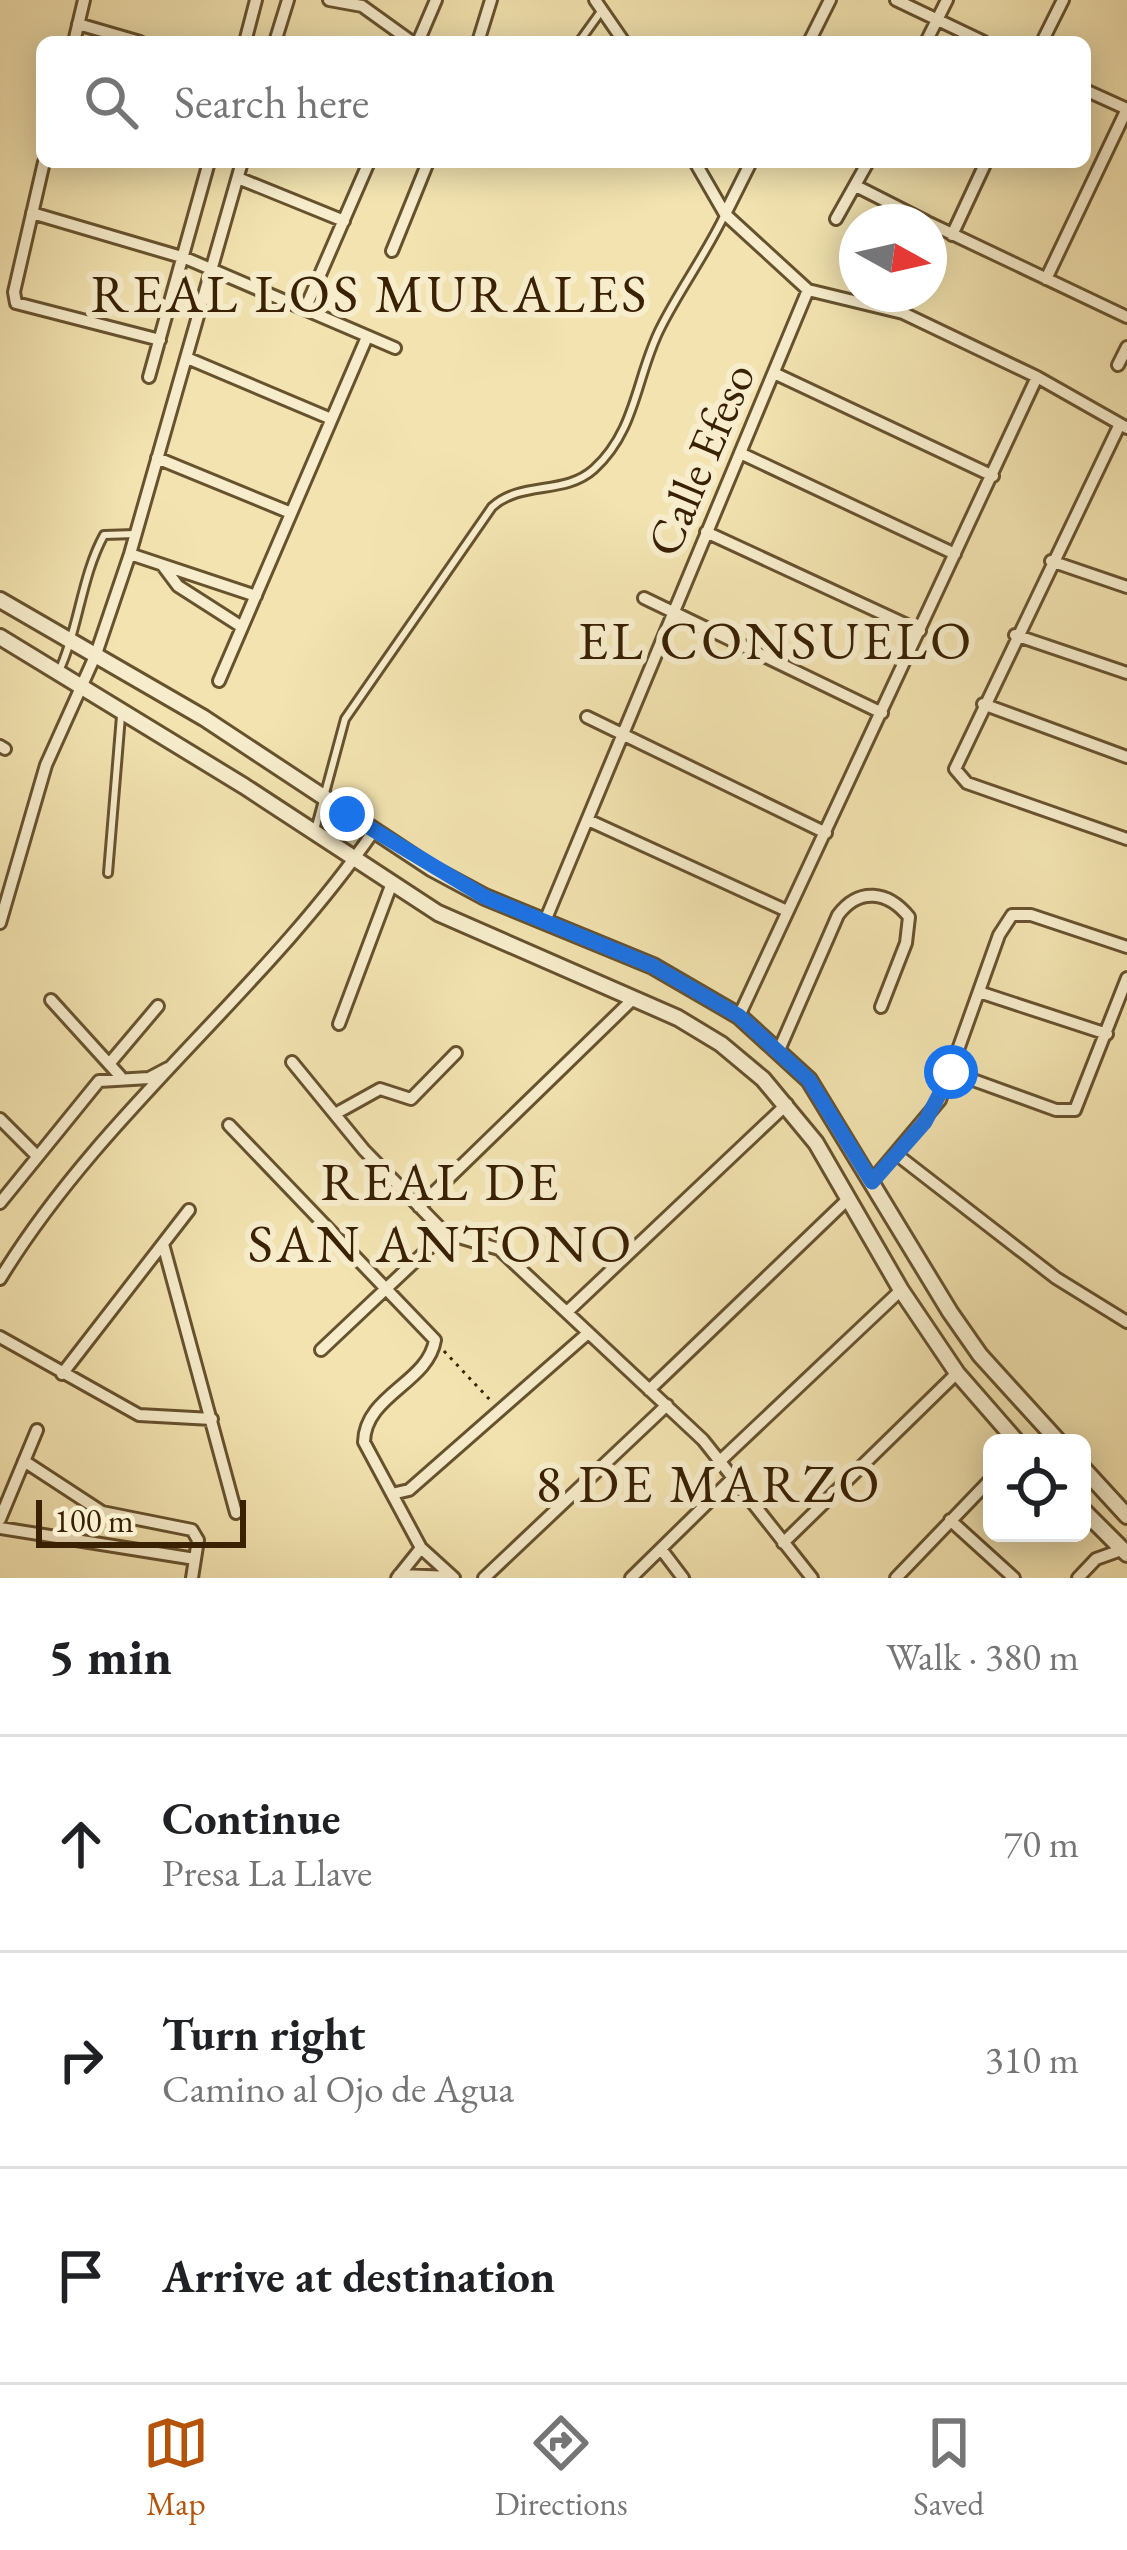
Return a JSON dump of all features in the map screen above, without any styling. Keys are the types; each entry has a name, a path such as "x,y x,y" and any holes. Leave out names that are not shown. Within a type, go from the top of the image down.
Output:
{"street":[{"path":"75,36 84,0"},
{"path":"246,36 256,0"},
{"path":"277,36 288,0"},
{"path":"329,0 359,3 406,36"},
{"path":"418,36 436,0"},
{"path":"480,36 490,0"},
{"path":"812,36 830,0"},
{"path":"896,0 972,36"},
{"path":"929,36 946,0"},
{"path":"1045,36 1063,0"},
{"path":"599,5 620,36"},
{"path":"78,24 119,36"},
{"path":"1046,279 1127,109 1091,93"},
{"path":"43,168 14,299 22,307 160,340"},
{"path":"149,377 207,168"},
{"path":"0,923 46,764 97,654 130,554 240,168"},
{"path":"306,307 367,168"},
{"path":"392,251 426,168"},
{"path":"698,168 725,214 808,290 903,313 1037,377 1124,426 1015,635 958,759 958,777 1127,839"},
{"path":"725,214 748,168"},
{"path":"836,219 865,168"},
{"path":"952,235 983,168"},
{"path":"238,178 344,221"},
{"path":"856,186 892,204"},
{"path":"32,213 184,258 395,348"},
{"path":"947,232 1127,317"},
{"name":"Calle Efeso","path":"545,921 808,290"},
{"path":"218,680 328,418 368,337"},
{"path":"1118,365 1127,347"},
{"path":"187,358 328,418"},
{"path":"776,374 994,476"},
{"path":"739,1016 1037,377"},
{"path":"740,453 955,554"},
{"path":"157,458 291,513"},
{"path":"706,532 920,631"},
{"path":"130,554 256,596"},
{"path":"1051,561 1127,587"},
{"path":"163,566 178,586 242,627"},
{"path":"644,598 882,713"},
{"path":"0,600 97,654 373,832 485,897 653,966 739,1016 809,1080 980,1355 1052,1434"},
{"path":"1015,635 1127,673"},
{"path":"0,637 475,933 633,999 721,1045 787,1105 901,1290 957,1372 1010,1434"},
{"path":"983,704 1127,757"},
{"path":"587,717 826,833"},
{"path":"588,820 787,911"},
{"path":"0,1279 82,1166 182,1061 373,832"},
{"path":"339,1024 392,883"},
{"path":"779,1050 838,915 853,898 864,895 880,896 909,917 907,943 881,1007"},
{"path":"872,1182 925,1122 951,1072 999,935 1012,915 1031,915 1127,947"},
{"path":"951,1072 1056,1110 1075,1110 1127,978"},
{"path":"979,992 1107,1034"},
{"path":"419,1207 633,999"},
{"path":"51,1000 120,1076"},
{"path":"109,1064 158,1006"},
{"path":"335,1114 380,1089 411,1099 457,1053"},
{"path":"0,1203 99,1081 120,1076 149,1078 182,1061"},
{"path":"292,1062 445,1233 499,1249 667,1405 720,1460 812,1578"},
{"path":"567,1312 787,1105"},
{"path":"0,1119 36,1155"},
{"path":"229,1125 435,1340 430,1355 367,1422 367,1450 396,1492 421,1548 453,1577"},
{"path":"896,1154 1056,1278 1127,1322"},
{"path":"649,1390 848,1199"},
{"path":"62,1374 189,1210"},
{"path":"321,1350 445,1233"},
{"path":"163,1244 236,1514"},
{"path":"720,1460 901,1290"},
{"path":"396,1492 409,1490 588,1333"},
{"path":"0,1337 139,1415 212,1419"},
{"path":"783,1543 957,1372"},
{"path":"484,1578 667,1405"},
{"path":"37,1430 0,1524 195,1559"},
{"path":"24,1461 102,1512 192,1530 198,1540 192,1578"},
{"path":"631,1578 734,1477"},
{"path":"1091,1477 1127,1516"},
{"path":"896,1578 983,1487"},
{"path":"1091,1518 1125,1550"},
{"path":"950,1520 1014,1578"},
{"path":"398,1576 421,1548"},
{"path":"661,1549 683,1578"},
{"path":"1078,1578 1103,1555 1125,1550"},
{"path":"398,1576 453,1577"}],"lane":[{"path":"582,36 599,5"},
{"path":"315,830 345,719 492,507 505,495 576,481 596,468 621,432 643,388 660,329 725,214"},
{"path":"59,671 73,641 104,535 135,534"},
{"path":"108,873 122,710"}],"path":[{"path":"435,1340 500,1412"}],"district":[{"name":"REAL LOS MURALES","path":"370,293"},
{"name":"EL CONSUELO","path":"776,640"},
{"name":"REAL DE SAN ANTONO","path":"441,1212"},
{"name":"8 DE MARZO","path":"709,1483"}],"route":[{"path":"347,814 485,897 653,966 739,1016 809,1080 872,1182 925,1122 951,1072"}]}
